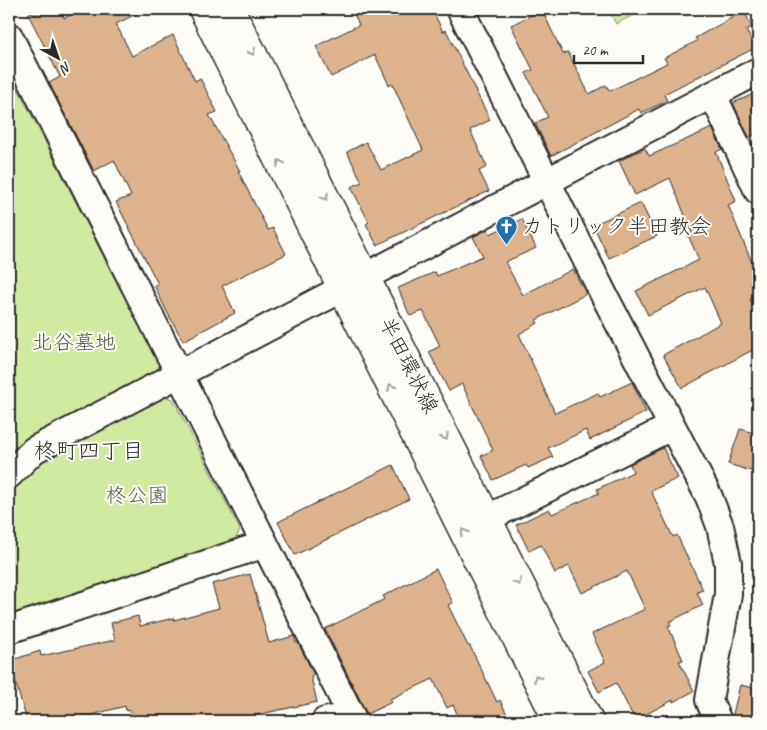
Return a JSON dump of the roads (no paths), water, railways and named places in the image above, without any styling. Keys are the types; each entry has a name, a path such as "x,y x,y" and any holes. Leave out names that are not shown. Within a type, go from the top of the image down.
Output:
{"main road":[{"name":"半田環状線","path":"203,9 486,519 589,721"},
{"name":"半田環状線","path":"230,9 354,283 558,721"}],"street":[{"path":"460,9 709,497 720,526 728,563 728,594 709,700 718,721"},
{"path":"9,36 352,718 325,721"},
{"path":"9,475 34,450 758,71"},
{"path":"713,95 758,191"},
{"path":"486,519 672,427"},
{"path":"9,630 265,544"}],"place":[{"name":"カトリック半田教会","path":"506,245"}],"district":[{"name":"柊町四丁目","path":"89,450"}],"park label":[{"name":"北谷墓地","path":"74,342"},
{"name":"柊公園","path":"137,495"}]}
